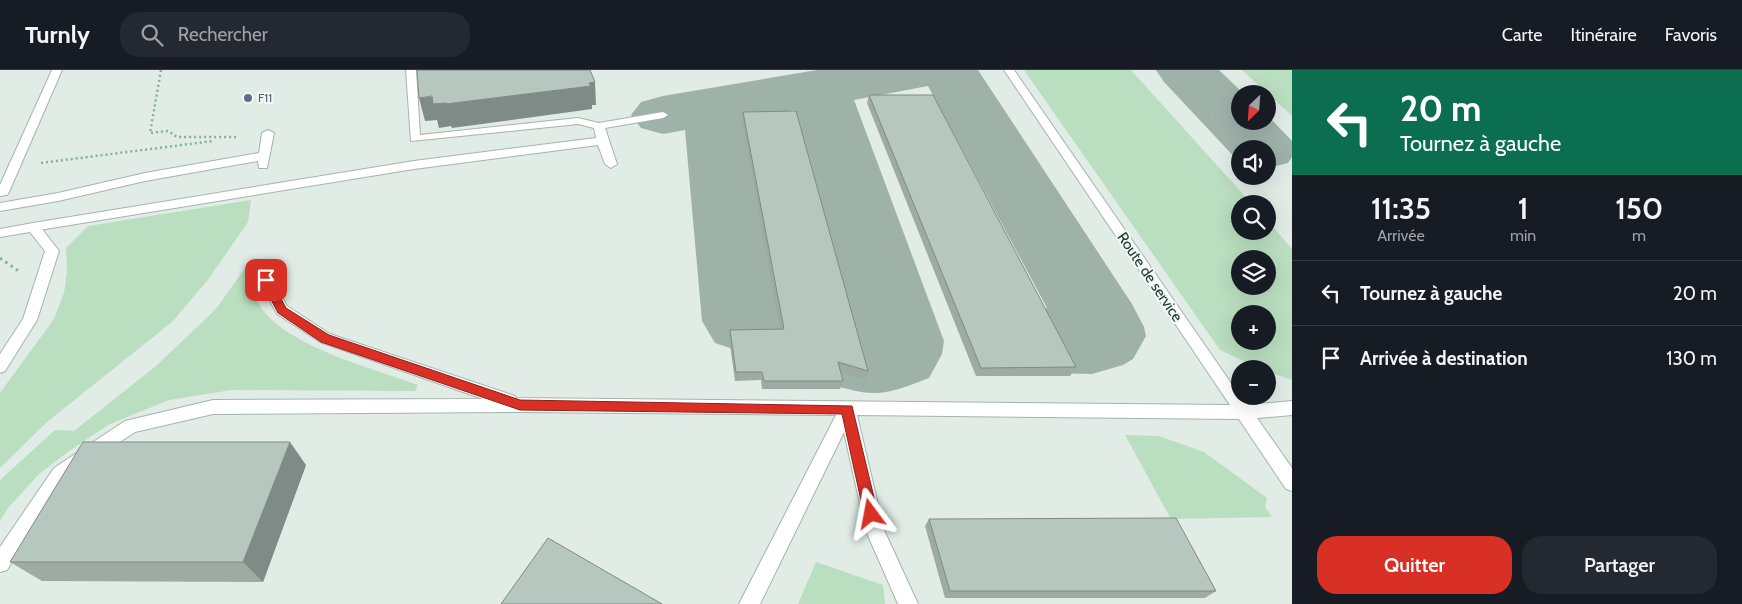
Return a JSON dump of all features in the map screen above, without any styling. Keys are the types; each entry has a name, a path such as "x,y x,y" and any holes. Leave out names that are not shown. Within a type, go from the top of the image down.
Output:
{"street":[{"path":"1,194 57,70"},
{"path":"411,70 415,139 578,121 598,126 663,115"},
{"name":"Route de service","path":"1009,70 1292,483"},
{"path":"598,126 611,164"},
{"path":"0,207 58,197 145,177 263,160 268,132"},
{"path":"0,232 414,165 602,141"},
{"path":"0,367 30,320 52,251 33,227"},
{"path":"258,265 282,310 325,338 520,405"},
{"path":"0,563 60,473 131,426 213,407 520,405 1242,412 1292,408"},
{"path":"749,604 847,409"},
{"path":"847,409 875,531 908,604"}],"path":[{"path":"161,70 150,133 168,131 177,137 216,139 246,137"},
{"path":"15,166 188,144"}],"green space":[{"path":"1024,70 1131,70 1231,181 1231,185 1235,185 1244,195 1231,195 1231,240 1276,240 1276,230 1292,249 1292,380 1276,375 1276,360 1242,360 1220,350"},
{"path":"1242,70 1292,70 1292,116 1276,101 1276,85 1258,85"},
{"path":"251,200 248,222 207,281 172,322 47,422 0,468 0,393 54,319 64,293 67,272 66,248 88,226"},
{"path":"245,268 259,304 266,314 280,326 297,338 337,357 418,385 415,391 232,390 169,400 110,424 72,449 39,474 8,508 0,521 0,480 55,430 74,431 156,366 216,309"},
{"path":"1125,435 1159,436 1204,452 1267,498 1265,507 1272,517 1171,519"},
{"path":"816,562 883,585 885,604 798,604"}],"building":[{"path":"417,70 590,70 595,82 589,83 591,86 433,104 432,96 419,98"},
{"path":"869,95 933,95 1076,367 981,368"},
{"path":"796,111 868,371 838,362 843,381 764,381 762,372 736,372 730,330 784,329 743,112"},
{"path":"83,442 290,442 243,562 10,562"},
{"path":"1176,518 1216,591 950,591 929,519"},
{"path":"548,538 662,604 501,604"}],"taxiway":[{"path":"726,104 922,70"},
{"path":"949,70 1101,327 1102,336 1092,341 1051,340"},
{"path":"1185,70 1255,140"},
{"path":"824,88 820,91 900,341 897,354 883,359 859,358"},
{"path":"663,115 726,104"},
{"path":"726,104 719,108 715,114 745,321"}],"place":[{"name":"F11","path":"248,98"}],"route":[{"path":"266,280 282,310 325,338 520,405 847,409 871,514"}]}
